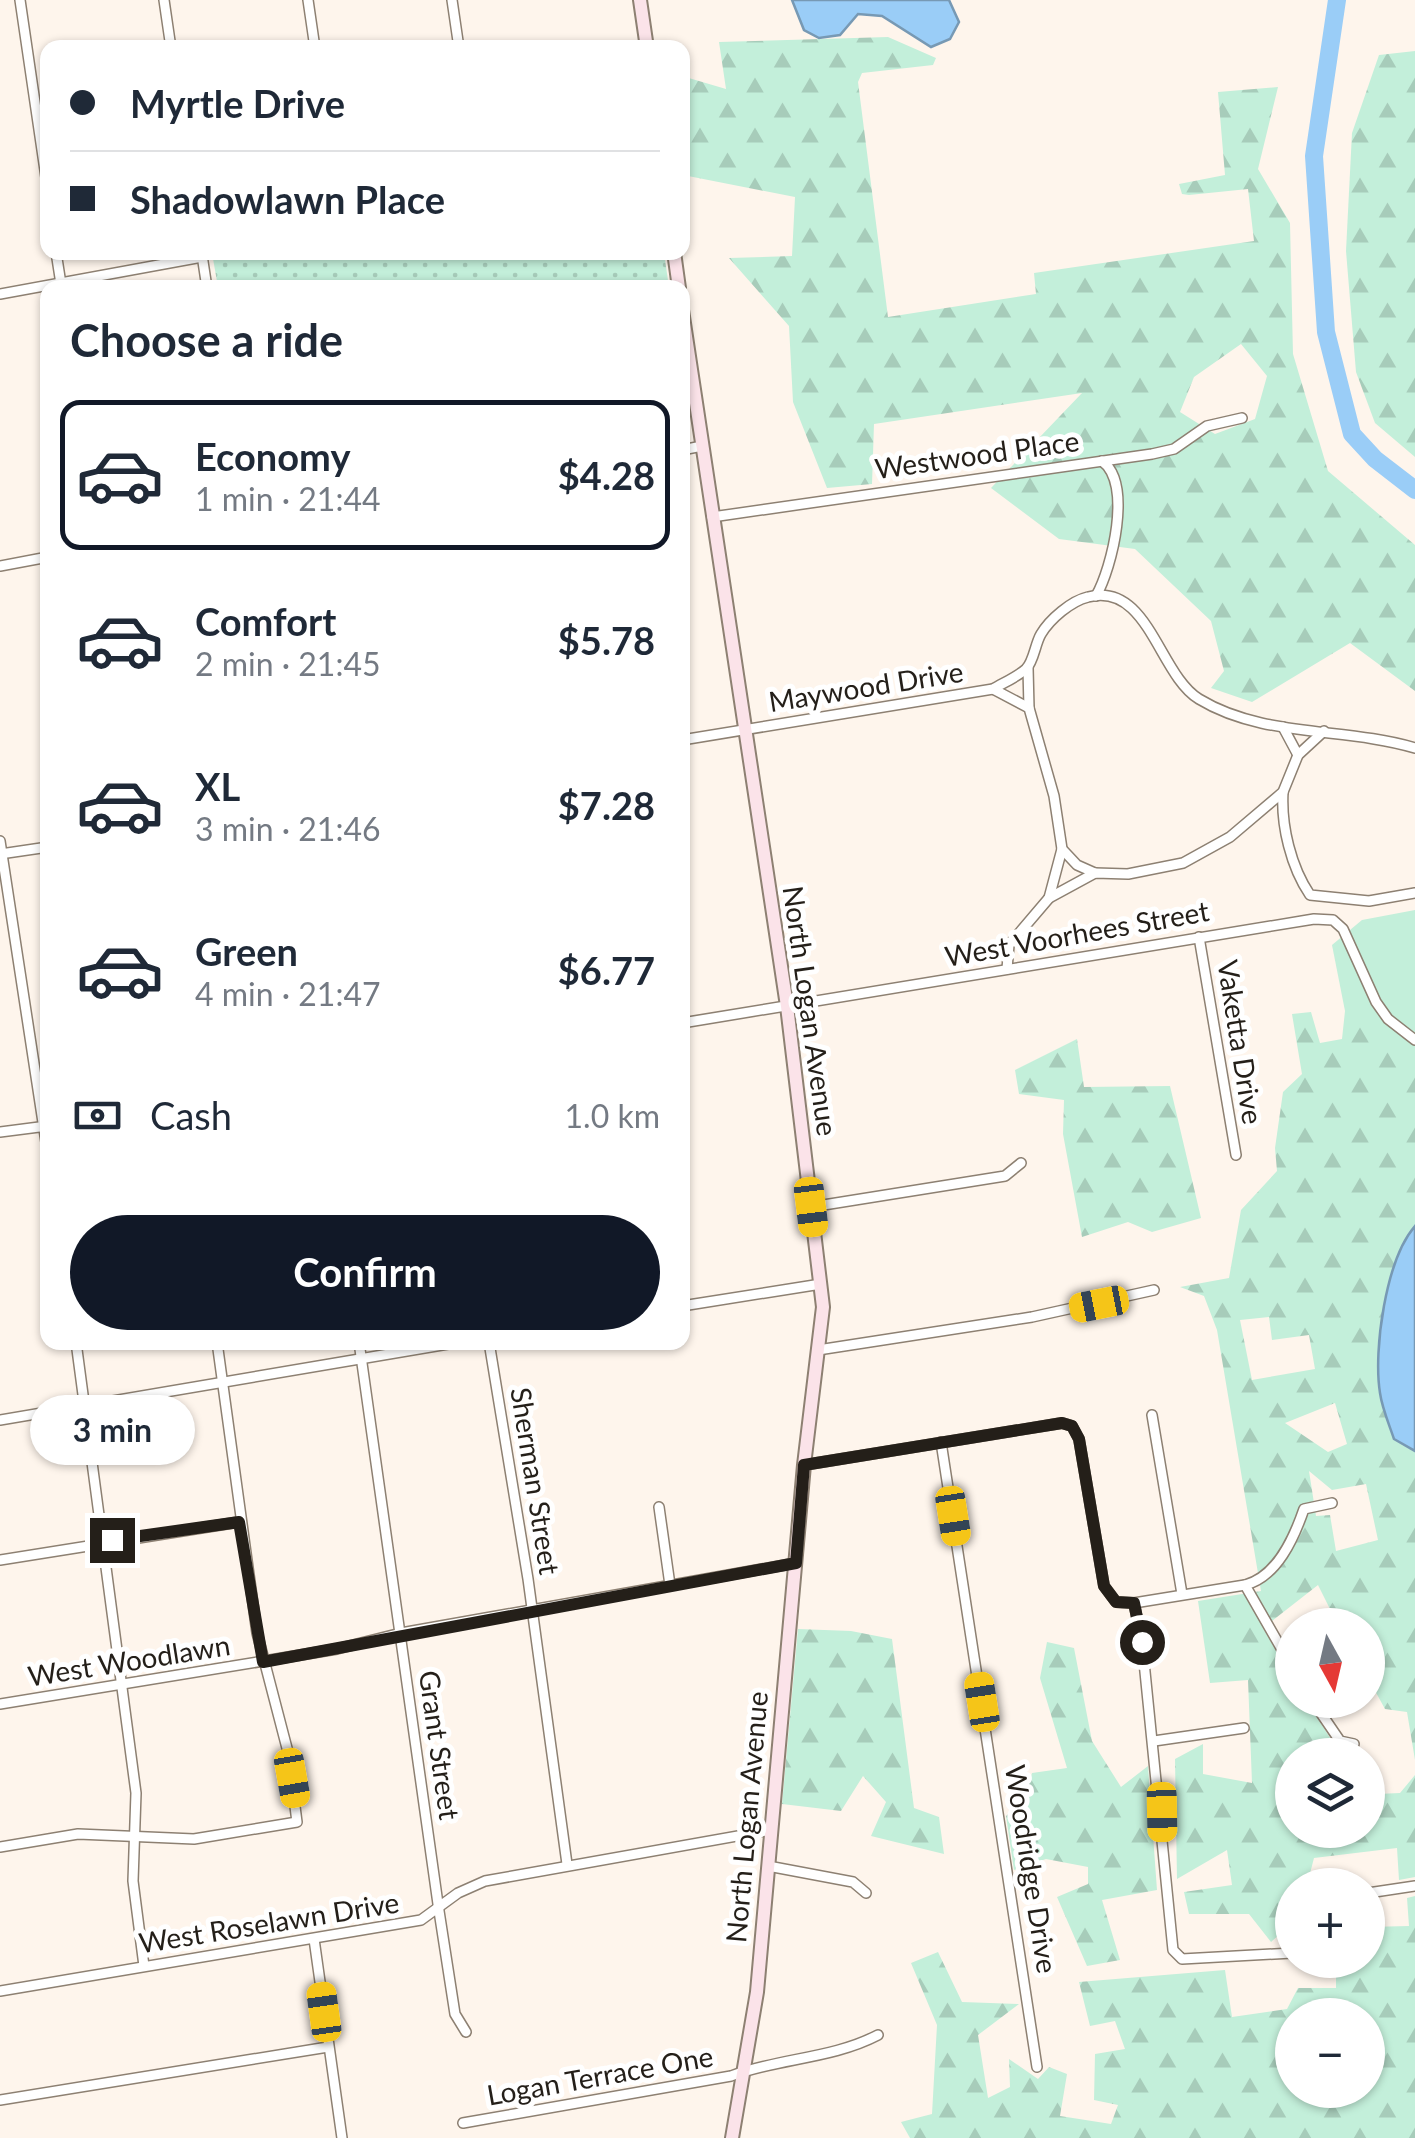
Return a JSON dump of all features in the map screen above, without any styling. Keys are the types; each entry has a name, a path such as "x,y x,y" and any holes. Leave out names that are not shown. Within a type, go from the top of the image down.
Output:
{"street":[{"path":"20,0 40,136"},
{"path":"164,0 170,40"},
{"path":"308,0 315,40"},
{"path":"452,0 458,40"},
{"path":"640,0 645,40"},
{"path":"84,280 178,260"},
{"path":"0,294 40,288"},
{"name":"North Logan Avenue","path":"690,364 786,1006 821,1284 757,1992 732,2138"},
{"name":"Westwood Place","path":"712,517 1174,449 1207,426 1242,418"},
{"path":"690,448 702,446"},
{"path":"1096,596 1108,576 1118,514 1112,473 1099,460"},
{"path":"0,566 40,559"},
{"path":"1108,576 1120,599 1138,613 1173,672 1196,698 1237,716 1283,727 1378,737 1415,748"},
{"path":"1049,898 1062,849 1054,796 1029,708 1028,668 1041,633 1068,606 1096,596 1120,599"},
{"name":"Maywood Drive","path":"690,739 993,689 1028,668"},
{"name":"Maywood Drive","path":"993,689 1029,708"},
{"path":"1283,727 1298,755"},
{"path":"1324,731 1298,755 1284,792 1287,834 1298,877 1310,895 1369,901 1415,893"},
{"path":"1062,849 1077,865 1095,873 1128,874 1183,863 1230,837 1284,792"},
{"path":"0,842 40,1095"},
{"path":"1,854 40,847"},
{"path":"1007,969 1009,945 1049,898 1095,873"},
{"name":"West Voorhees Street","path":"690,1022 1314,919 1332,920 1343,929 1376,1002 1388,1019 1415,1040"},
{"name":"Vaketta Drive","path":"1199,937 1236,1156"},
{"path":"0,1132 40,1127"},
{"path":"811,1207 1005,1176 1021,1163"},
{"path":"690,1305 821,1284"},
{"path":"818,1350 1032,1317 1154,1290"},
{"path":"77,1350 136,1794 133,1881 144,1966"},
{"path":"0,1847 78,1834 194,1838 296,1822 288,1752 263,1662 239,1522 218,1350"},
{"name":"Grant Street","path":"360,1350 454,2014 466,2032"},
{"path":"0,1420 416,1350"},
{"name":"Sherman Street","path":"490,1350 567,1864"},
{"path":"1152,1415 1182,1594"},
{"path":"804,1465 1062,1423 1074,1429 1104,1586 1116,1602 1134,1603 1260,1582 1296,1531 1304,1509 1332,1503"},
{"name":"Woodridge Drive","path":"942,1442 1037,2067"},
{"path":"660,1507 670,1585"},
{"path":"0,1560 239,1522"},
{"name":"West Woodlawn","path":"0,1704 263,1662 401,1633 796,1563"},
{"path":"1245,1585 1275,1637"},
{"path":"1134,1603 1154,1741 1173,1950 1182,1959 1275,1954"},
{"path":"1154,1741 1244,1728"},
{"name":"West Roselawn Drive","path":"0,1991 422,1920 458,1893 485,1881 771,1830"},
{"path":"768,1866 853,1882 866,1892"},
{"path":"1385,1890 1415,1886"},
{"path":"314,1940 342,2138"},
{"name":"Logan Terrace One","path":"464,2123 839,2051 878,2035"},
{"path":"0,2100 328,2048"}],"green space":[{"path":"888,37 936,58 933,65 862,73 858,82 888,317 1036,294 1034,273 1254,241 1248,189 1189,195 1182,194 1179,184 1225,175 1218,92 1278,87 1258,169 1290,223 1293,354 1328,471 1415,545 1415,691 1350,643 1252,702 1211,688 1224,671 1211,621 1135,549 1059,539 991,488 1082,393 874,424 872,484 827,488 793,402 789,326 729,258 792,256 795,197 690,176 690,78 726,89 719,42","holes":["1241,344 1267,376 1255,419 1215,434 1180,412 1194,377"]},
{"path":"1415,51 1415,457 1375,423 1356,372 1346,251 1352,133 1379,55"},
{"path":"213,260 665,260 668,280 217,280"},
{"path":"1415,910 1415,1066 1392,1057 1345,1011 1332,945 1362,920"},
{"path":"1363,998 1390,1038 1415,1051 1415,1226 1396,1258 1389,1284 1380,1394 1394,1438 1415,1451 1415,1760 1407,1712 1385,1709 1385,1608 1330,1608 1318,1585 1289,1608 1275,1608 1275,1619 1263,1628 1275,1649 1275,1718 1317,1718 1330,1738 1275,1738 1275,1848 1385,1848 1385,1794 1400,1793 1415,1775 1415,1877 1399,1880 1397,1848 1314,1858 1311,1868 1275,1868 1275,1938 1271,1942 1249,1914 1189,1914 1184,1892 1232,1885 1227,1850 1177,1879 1175,1759 1203,1744 1203,1774 1252,1783 1248,1680 1210,1683 1198,1601 1261,1591 1217,1330 1204,1296 1180,1287 1229,1278 1241,1210 1277,1171 1275,1148 1283,1092 1302,1074 1292,1014 1311,1012 1320,1043 1342,1039 1345,1011","holes":["1269,1317 1272,1340 1309,1335 1315,1369 1252,1380 1240,1320","1335,1403 1347,1444 1328,1452 1285,1423","1309,1471 1332,1490 1366,1484 1378,1540 1336,1551 1330,1515 1316,1516"]},
{"path":"1077,1039 1084,1087 1170,1086 1201,1218 1152,1232 1128,1222 1082,1237 1063,1134 1064,1100 1019,1094 1015,1070"},
{"path":"798,1629 851,1631 892,1639 914,1808 939,1817 944,1854 871,1836 886,1802 863,1776 841,1811 782,1804"},
{"path":"1047,1642 1074,1648 1092,1741 1121,1787 1148,1766 1157,1890 1102,1900 1120,1960 1087,1966 1057,1897 1088,1884 1088,1867 1046,1859 1014,1870 1006,1816 1025,1799 1032,1773 1067,1768 1040,1678"},
{"path":"1415,1896 1415,2138 910,2138 901,2122 932,2114 937,2025 911,1963 938,1952 962,2002 1019,2004 978,2035 988,2098 1010,2087 1009,2059 1038,2079 1049,2067 1067,2074 1060,2116 1111,2124 1118,2105 1094,2100 1095,2054 1125,2049 1115,2021 1090,2026 1079,1982 1225,1970 1232,2017 1275,2011 1275,2108 1385,2108 1385,1998 1293,1998 1298,1988 1336,1988 1336,1978 1385,1978 1385,1927 1409,1926 1407,1898"}],"water":[{"path":"792,0 949,0 959,22 950,39 931,47 882,16 858,14 840,35 819,38 804,30"},
{"path":"1415,1226 1415,1451 1394,1439 1382,1404 1378,1353 1389,1282"}],"waterway":[{"path":"1337,0 1314,156 1326,332 1352,434 1375,459 1415,490"}],"route":[{"path":"112,1540 239,1522 263,1662 401,1633 796,1563 804,1465 1062,1423 1072,1426 1079,1439 1106,1592 1120,1604 1134,1603 1142,1642"}]}
